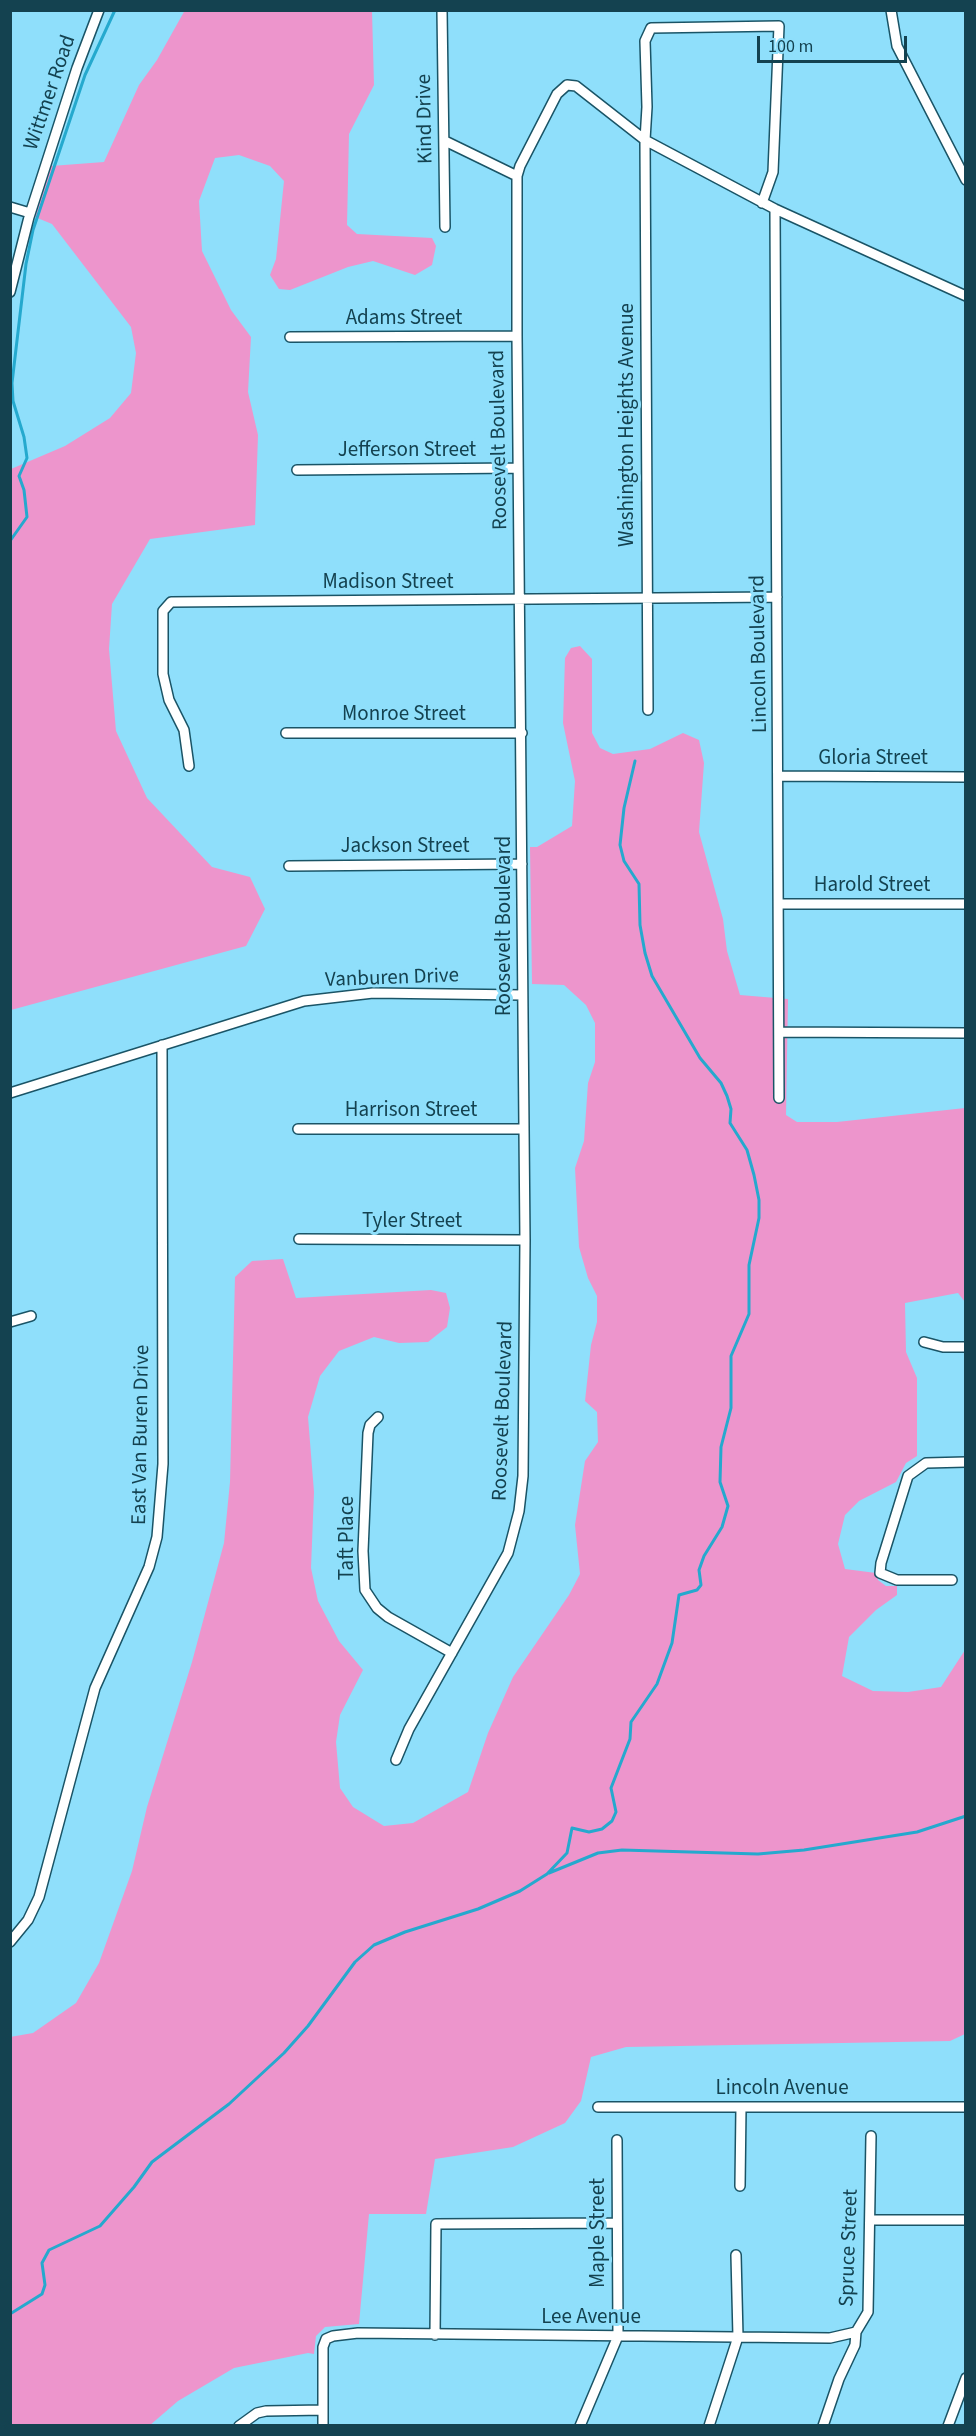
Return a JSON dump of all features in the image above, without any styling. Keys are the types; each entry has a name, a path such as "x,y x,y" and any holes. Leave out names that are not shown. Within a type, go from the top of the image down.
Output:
{"street":[{"name":"Wittmer Road","path":"10,292 30,213 77,68 99,10"},
{"name":"Kind Drive","path":"442,10 445,227"},
{"path":"891,10 897,46 966,180"},
{"name":"Washington Heights Avenue","path":"648,710 645,41 651,28 779,26 773,172 762,203"},
{"name":"Roosevelt Boulevard","path":"396,1760 409,1729 508,1553 519,1511 523,1476 525,1240 517,176 557,94 567,85 576,86 645,140"},
{"path":"645,140 762,203 966,296"},
{"path":"445,141 517,176"},
{"path":"10,207 30,213"},
{"name":"Lincoln Boulevard","path":"775,209 779,1098"},
{"name":"Adams Street","path":"290,337 517,336"},
{"name":"Jefferson Street","path":"297,470 518,468"},
{"name":"Madison Street","path":"189,766 184,730 169,700 163,674 163,611 171,602 521,601 777,597"},
{"name":"Monroe Street","path":"286,734 522,733"},
{"name":"Gloria Street","path":"779,776 966,777"},
{"name":"Jackson Street","path":"289,866 522,864"},
{"name":"Harold Street","path":"779,904 966,904"},
{"name":"Vanburen Drive","path":"10,1093 287,1006 335,996 373,993 522,995"},
{"path":"780,1032 966,1033"},
{"name":"East Van Buren Drive","path":"10,1941 28,1920 39,1897 95,1688 149,1567 160,1522 163,1474 162,1045"},
{"name":"Harrison Street","path":"298,1129 524,1129"},
{"name":"Tyler Street","path":"299,1239 525,1240"},
{"path":"10,1322 32,1316"},
{"path":"924,1342 943,1347 966,1347"},
{"name":"Taft Place","path":"378,1417 369,1425 368,1433 363,1551 365,1590 377,1608 388,1617 452,1653"},
{"path":"952,1580 897,1580 880,1573 908,1476 926,1463 966,1462"},
{"name":"Lincoln Avenue","path":"598,2107 966,2107"},
{"path":"740,2186 741,2107"},
{"name":"Spruce Street","path":"823,2426 839,2379 855,2346 856,2332 868,2312 871,2136"},
{"name":"Maple Street","path":"580,2426 618,2336 617,2140"},
{"path":"870,2220 966,2220"},
{"path":"435,2336 436,2224 617,2223"},
{"path":"709,2426 738,2337 736,2255"},
{"name":"Lee Avenue","path":"323,2410 322,2356 326,2340 333,2336 358,2334 830,2338 856,2332"},
{"path":"948,2426 966,2378"},
{"path":"239,2426 257,2413 266,2411 323,2410 323,2426"}],"shaded area":[{"path":"185,10 372,11 374,85 349,134 347,225 357,234 432,238 436,246 432,265 415,275 373,261 348,267 290,290 279,289 270,275 276,259 284,181 270,166 239,155 215,158 199,201 202,251 231,310 251,337 248,392 258,435 255,525 150,539 112,604 109,649 116,731 147,798 212,867 250,877 265,909 246,946 11,1010 11,469 65,446 110,418 131,393 136,353 131,327 52,224 35,217 51,166 104,162 139,85 157,60"},
{"path":"580,646 592,659 592,733 600,748 613,754 650,749 683,733 699,740 704,763 699,832 723,919 727,951 740,995 788,999 786,1115 797,1122 837,1122 965,1108 965,1302 958,1293 905,1303 906,1352 917,1378 917,1456 906,1463 896,1482 859,1501 845,1515 838,1544 845,1569 876,1573 878,1580 886,1586 897,1586 897,1595 876,1610 849,1637 842,1676 873,1691 908,1692 941,1687 965,1650 965,2034 950,2041 626,2047 591,2057 581,2101 565,2123 513,2147 435,2159 426,2214 369,2214 359,2324 325,2327 316,2336 314,2354 308,2353 234,2368 178,2401 149,2426 11,2425 10,2037 33,2033 76,2003 99,1963 132,1871 147,1807 192,1662 224,1543 230,1482 235,1277 252,1261 283,1259 296,1298 431,1290 446,1293 450,1308 447,1327 428,1342 399,1343 374,1337 339,1351 320,1376 308,1417 314,1492 311,1568 318,1601 339,1641 363,1670 340,1715 336,1742 340,1788 353,1807 384,1826 413,1823 468,1792 488,1733 513,1677 569,1595 580,1574 575,1525 585,1461 598,1442 597,1412 585,1401 591,1345 597,1322 597,1296 588,1278 579,1247 575,1168 584,1141 588,1083 595,1062 595,1023 586,1005 564,985 532,984 530,847 537,847 572,826 575,781 563,723 565,658 571,648"}],"waterway":[{"path":"10,541 27,517 24,490 19,476 27,458 24,437 13,401 12,383 26,264 33,230 85,75 115,10"},
{"path":"10,2314 42,2294 45,2285 42,2263 49,2250 100,2226 152,2162 229,2104 284,2053 308,2026 355,1962 374,1945 405,1932 478,1909 520,1891 547,1874 567,1853 572,1828 589,1832 602,1829 612,1821 616,1812 611,1788 630,1739 631,1722 657,1684 672,1643 679,1595 697,1590 701,1585 699,1570 704,1556 722,1527 728,1506 720,1482 721,1447 731,1408 731,1356 749,1314 749,1265 759,1218 759,1200 754,1175 747,1150 730,1123 731,1109 727,1096 721,1083 700,1058 652,976 645,953 640,925 639,884 624,861 620,845 624,808 635,761"},
{"path":"549,1873 598,1853 622,1850 758,1854 804,1850 917,1832 966,1816"}]}
